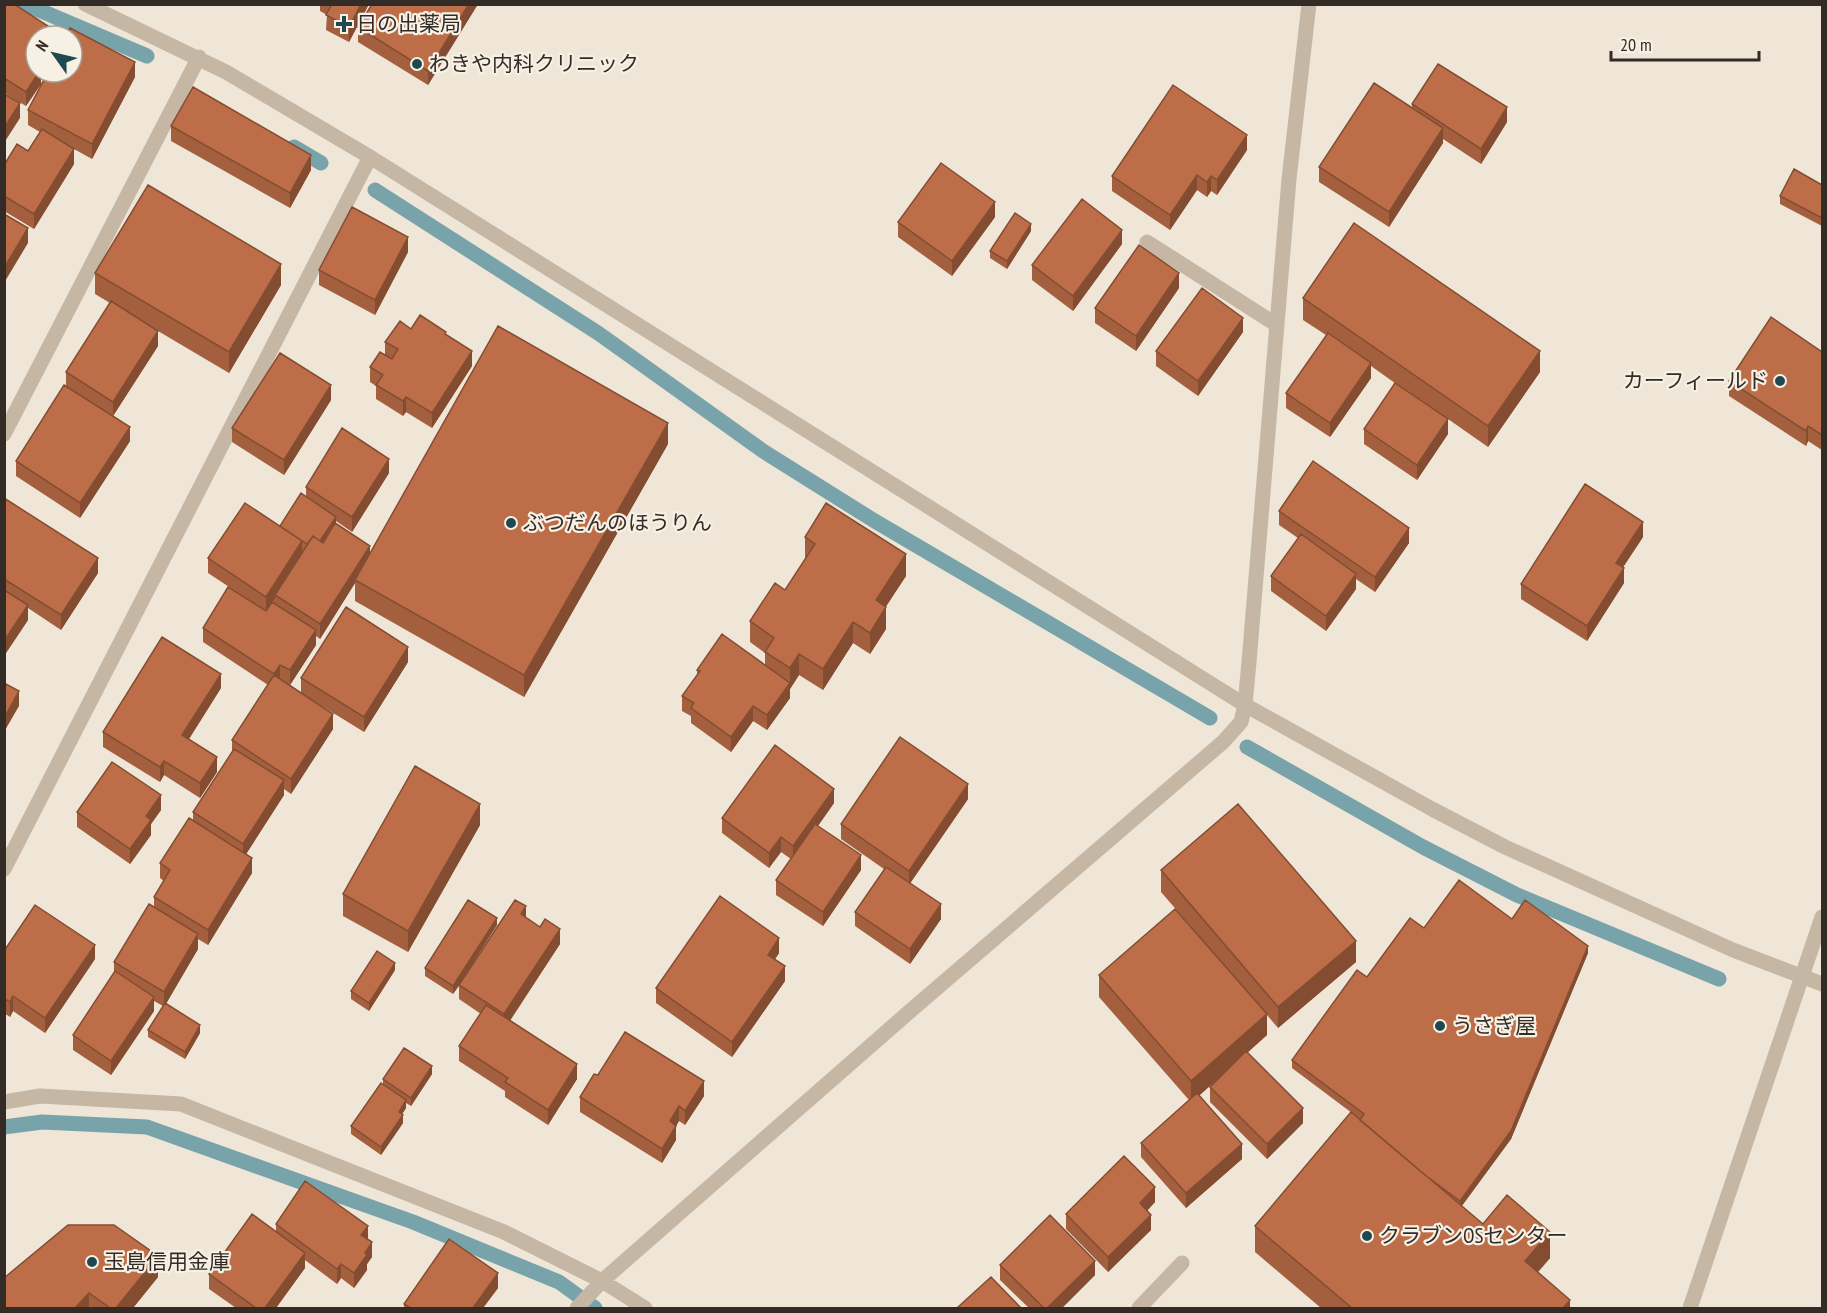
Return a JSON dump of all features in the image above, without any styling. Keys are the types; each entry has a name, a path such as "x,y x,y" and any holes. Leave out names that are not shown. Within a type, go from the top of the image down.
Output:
{"street":[{"path":"85,4 199,57 370,157 1245,705 1505,848 1733,950 1822,984"},
{"path":"581,1304 602,1281 900,1019 1223,742 1240,722 1245,705 1289,179 1309,4"},
{"path":"4,434 199,57"},
{"path":"4,869 370,157"},
{"path":"1147,243 1278,325"},
{"path":"1690,1308 1822,917"},
{"path":"4,1102 40,1096 181,1104 504,1232 602,1281 645,1308"},
{"path":"1139,1308 1182,1263"}],"building":[{"path":"4,4 14,4 45,24 24,24 24,84 31,84 26,92 4,78"},
{"path":"332,4 361,4 349,27 326,15"},
{"name":"わきや内科クリニック","path":"372,4 469,4 428,71 358,27"},
{"path":"84,35 135,62 92,144 28,110 42,84 84,84"},
{"path":"1438,64 1507,107 1481,149 1412,104"},
{"path":"1374,83 1443,128 1389,212 1319,167"},
{"path":"1173,85 1247,135 1217,180 1211,176 1207,182 1197,175 1170,215 1112,176"},
{"path":"193,87 311,155 290,193 171,126"},
{"path":"4,94 20,103 4,128"},
{"path":"42,129 74,149 34,214 4,196 4,165 17,144 28,151"},
{"path":"941,163 995,202 952,261 898,222"},
{"path":"1794,169 1822,185 1822,218 1780,196"},
{"path":"148,185 281,264 229,352 95,273"},
{"path":"1082,199 1122,230 1073,296 1032,265"},
{"path":"352,207 408,237 375,300 319,270"},
{"path":"1015,213 1031,224 1007,261 990,251"},
{"path":"4,214 28,228 4,268"},
{"path":"1354,223 1540,351 1488,426 1303,298"},
{"path":"1139,245 1179,273 1136,336 1095,308"},
{"path":"1202,288 1243,318 1198,381 1156,351"},
{"path":"111,301 158,331 113,402 66,372"},
{"path":"420,315 472,351 432,413 406,397 403,401 376,385 383,375 370,367 380,352 392,359 398,349 385,342 400,321 411,329"},
{"name":"カーフィールド","path":"1771,317 1822,352 1822,435 1808,426 1806,431 1729,381"},
{"name":"ぶつだんのほうりん","path":"498,326 668,423 524,675 355,580"},
{"path":"1328,333 1371,363 1330,423 1286,393"},
{"path":"280,353 331,385 284,460 232,428"},
{"path":"1395,383 1448,419 1417,465 1364,429"},
{"path":"64,385 130,427 80,503 16,461"},
{"path":"342,428 389,459 352,517 306,487"},
{"path":"1313,461 1409,528 1375,577 1279,511"},
{"path":"1585,484 1643,522 1616,563 1624,568 1587,626 1521,584"},
{"path":"301,493 336,517 320,541 313,536 307,544 280,526"},
{"path":"4,498 98,558 61,615 4,579"},
{"path":"245,503 302,541 266,597 208,558"},
{"path":"826,503 906,554 876,600 886,607 870,633 853,622 823,669 799,654 790,668 765,652 774,638 750,621 775,583 785,590 815,544 805,537"},
{"path":"335,523 370,546 320,624 275,595 313,536 323,543"},
{"path":"1301,534 1356,574 1326,616 1271,576"},
{"path":"228,587 266,611 272,602 316,630 290,670 280,665 274,674 203,628"},
{"path":"4,590 28,605 4,641"},
{"path":"346,607 408,647 364,717 301,678"},
{"path":"722,634 790,683 767,715 753,706 731,737 691,708 694,703 682,696"},
{"path":"162,637 221,674 182,735 217,757 200,783 164,761 160,767 103,732"},
{"path":"274,675 333,714 291,779 232,740"},
{"path":"4,683 19,691 4,718"},
{"path":"900,737 968,784 909,871 841,824"},
{"path":"775,745 834,789 793,846 781,837 769,853 722,818"},
{"path":"234,749 284,780 243,844 193,812"},
{"path":"112,762 161,795 146,816 151,820 130,849 77,812"},
{"path":"415,766 480,804 408,931 343,894"},
{"path":"1238,804 1356,941 1278,1007 1161,870"},
{"path":"189,818 252,858 208,930 154,897 170,870 160,863"},
{"path":"815,824 861,855 823,912 776,880"},
{"path":"886,867 941,904 910,949 855,912"},
{"name":"うさぎ屋","path":"1459,880 1512,919 1525,900 1588,946 1511,1131 1460,1201 1425,1175 1360,1120 1364,1114 1292,1060 1357,970 1367,977 1410,918 1424,928"},
{"path":"720,896 779,938 768,955 785,966 732,1042 656,988"},
{"path":"468,900 497,918 453,986 425,968"},
{"path":"515,900 526,906 521,914 540,927 545,919 560,929 504,1014 459,985"},
{"path":"149,904 198,934 164,992 114,962"},
{"path":"35,905 95,945 45,1018 13,996 10,1002 4,998 4,951"},
{"path":"1175,909 1267,1014 1191,1081 1099,975"},
{"path":"377,951 395,963 369,1003 351,991"},
{"path":"115,971 154,997 111,1061 73,1035"},
{"path":"165,1003 200,1025 185,1052 148,1030"},
{"path":"486,1005 577,1064 548,1110 505,1082 508,1078 459,1046"},
{"path":"625,1032 704,1081 685,1111 679,1106 670,1121 676,1126 662,1149 580,1097 594,1074 598,1075"},
{"path":"404,1048 432,1066 411,1098 383,1079"},
{"path":"1246,1051 1303,1108 1267,1144 1210,1087"},
{"path":"381,1083 406,1100 399,1112 403,1115 381,1147 351,1126"},
{"path":"1197,1093 1242,1144 1186,1193 1141,1143"},
{"name":"クラブンOSセンター","path":"1351,1112 1483,1224 1507,1195 1550,1232 1525,1261 1570,1300 1563,1308 1352,1308 1255,1226"},
{"path":"1124,1156 1155,1187 1140,1203 1151,1215 1108,1257 1066,1214"},
{"path":"305,1181 368,1226 361,1235 372,1242 365,1253 367,1255 354,1273 341,1264 337,1269 276,1224"},
{"path":"252,1214 305,1253 265,1308 256,1308 209,1274"},
{"path":"1050,1215 1095,1261 1047,1308 1044,1308 1000,1265"},
{"name":"玉島信用金庫","path":"68,1225 114,1225 158,1256 116,1308 110,1308 89,1293 75,1308 4,1308 4,1278"},
{"path":"449,1239 498,1273 473,1308 411,1308 404,1304"},
{"path":"991,1277 1021,1308 957,1308"}],"waterway":[{"path":"25,4 147,56"},
{"path":"294,147 321,163"},
{"path":"375,190 598,333 763,451 873,520 1210,718"},
{"path":"1247,747 1423,847 1517,895 1719,979"},
{"path":"4,1127 42,1122 147,1127 413,1222 559,1282 595,1308"}],"place":[{"name":"日の出薬局","path":"344,24"},
{"name":"わきや内科クリニック","path":"417,64"},
{"name":"カーフィールド","path":"1780,381"},
{"name":"ぶつだんのほうりん","path":"511,523"},
{"name":"うさぎ屋","path":"1440,1026"},
{"name":"クラブンOSセンター","path":"1367,1236"},
{"name":"玉島信用金庫","path":"92,1262"}]}
